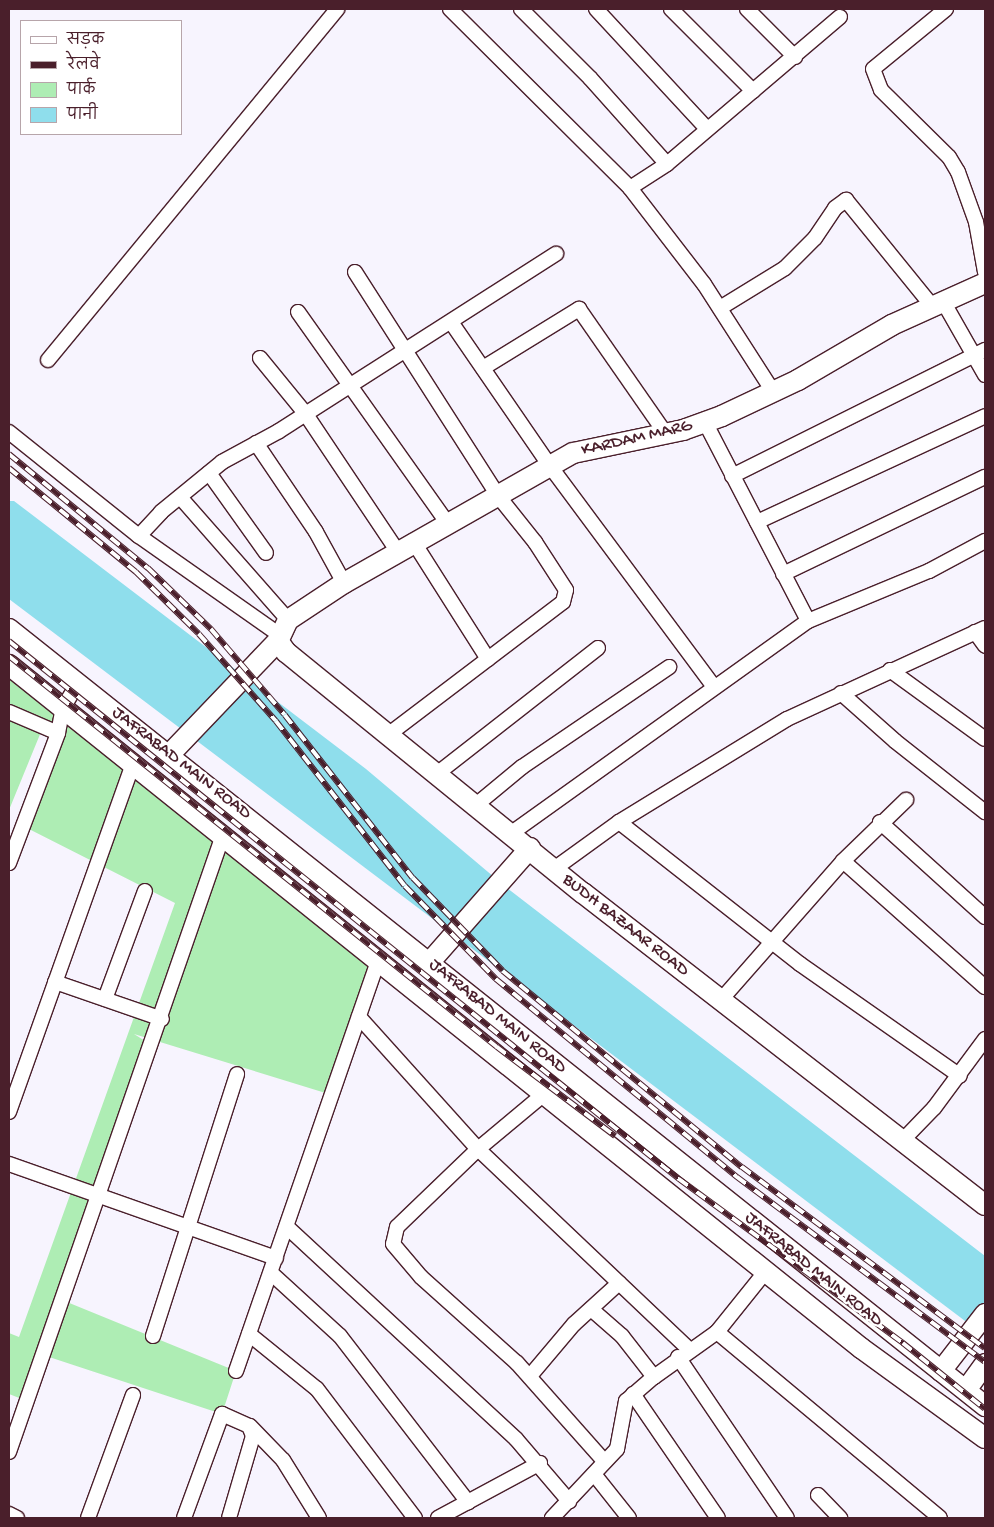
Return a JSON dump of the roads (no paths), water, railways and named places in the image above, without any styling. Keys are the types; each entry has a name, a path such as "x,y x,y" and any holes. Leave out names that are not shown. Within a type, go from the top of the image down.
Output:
{"main road":[{"name":"KARDAM MARG","path":"169,755 282,632 344,583 405,546 499,497 550,466 596,446 666,434 705,422 772,390 798,380 892,324 939,305 985,283"},
{"name":"JAFRABAD MAIN ROAD","path":"9,629 985,1406"},
{"name":"BUDH BAZAAR ROAD","path":"282,632 286,652 476,805 513,832 554,869 720,1001 985,1205"},
{"name":"JAFRABAD MAIN ROAD","path":"9,665 861,1348 985,1438"},
{"path":"429,962 530,848"},
{"path":"941,1371 985,1314"},
{"path":"966,1390 985,1364"}],"street":[{"path":"48,360 337,9"},
{"path":"450,9 630,188 720,308 772,390"},
{"path":"521,9 590,78 667,164"},
{"path":"596,9 707,129"},
{"path":"671,9 753,91"},
{"path":"747,9 795,57"},
{"path":"946,9 873,69 881,90 949,157 958,172 976,222 985,272"},
{"path":"630,188 667,164 840,17"},
{"path":"720,308 785,268 815,238 835,208 846,200 979,352 985,375"},
{"path":"139,536 180,497 209,473 556,254"},
{"path":"355,272 403,351 499,497 535,542 566,590 562,602 388,734"},
{"path":"483,368 578,310 666,434"},
{"path":"298,312 351,383 448,524"},
{"path":"451,322 550,466 714,687"},
{"path":"732,476 979,352"},
{"path":"260,358 305,413 488,659"},
{"path":"757,522 985,416"},
{"path":"705,422 808,621"},
{"path":"9,432 139,536 282,632"},
{"path":"256,443 316,532 344,583"},
{"path":"209,473 266,553"},
{"path":"782,574 985,477"},
{"path":"180,497 282,632"},
{"path":"513,832 808,621 929,571 985,541"},
{"path":"554,869 619,822 787,719 980,630 985,646"},
{"path":"438,773 598,648"},
{"path":"476,805 522,767 669,667"},
{"path":"890,670 985,739"},
{"path":"9,863 58,733 63,708 78,683"},
{"path":"841,693 895,741 985,812"},
{"path":"9,712 58,733"},
{"path":"9,1112 132,763"},
{"path":"720,1001 843,861 880,822 906,800"},
{"path":"619,822 772,942 960,1076"},
{"path":"880,822 985,917"},
{"path":"9,1452 162,1019 223,835"},
{"path":"843,861 985,987"},
{"path":"104,999 145,891"},
{"path":"236,1372 378,960"},
{"path":"55,982 162,1019"},
{"path":"359,1017 478,1149 619,1283 684,1353 787,1518"},
{"path":"902,1140 960,1076 985,1040"},
{"path":"152,1336 237,1074"},
{"path":"544,1094 478,1149 397,1227 392,1244 421,1277 530,1376 605,1462"},
{"path":"9,1164 276,1258"},
{"path":"287,1227 540,1463 569,1501"},
{"path":"552,1518 617,1449 623,1410 633,1394 684,1353 717,1332 766,1271"},
{"path":"271,1273 340,1336 468,1502"},
{"path":"530,1376 591,1309 619,1283"},
{"path":"591,1309 622,1336 654,1378"},
{"path":"717,1332 940,1518"},
{"path":"249,1334 317,1389 415,1518"},
{"path":"633,1394 718,1518"},
{"path":"88,1518 133,1395"},
{"path":"184,1518 222,1414 249,1426 277,1452 319,1518"},
{"path":"232,1515 252,1450 249,1426"},
{"path":"438,1518 540,1463"},
{"path":"594,1474 630,1518"},
{"path":"818,1496 840,1518"},
{"path":"9,1514 17,1518"}],"water":[{"path":"9,501 14,501 366,769 507,888 985,1256 985,1336 9,599"}],"railway":[{"path":"9,454 148,568 211,629 285,715 413,878 503,971 742,1167 985,1348"},
{"path":"9,468 136,572 199,634 276,721 405,886 496,979 737,1177 985,1362"},
{"path":"9,641 679,1179 903,1343 985,1409"},
{"path":"9,656 497,1047 615,1136"}]}
